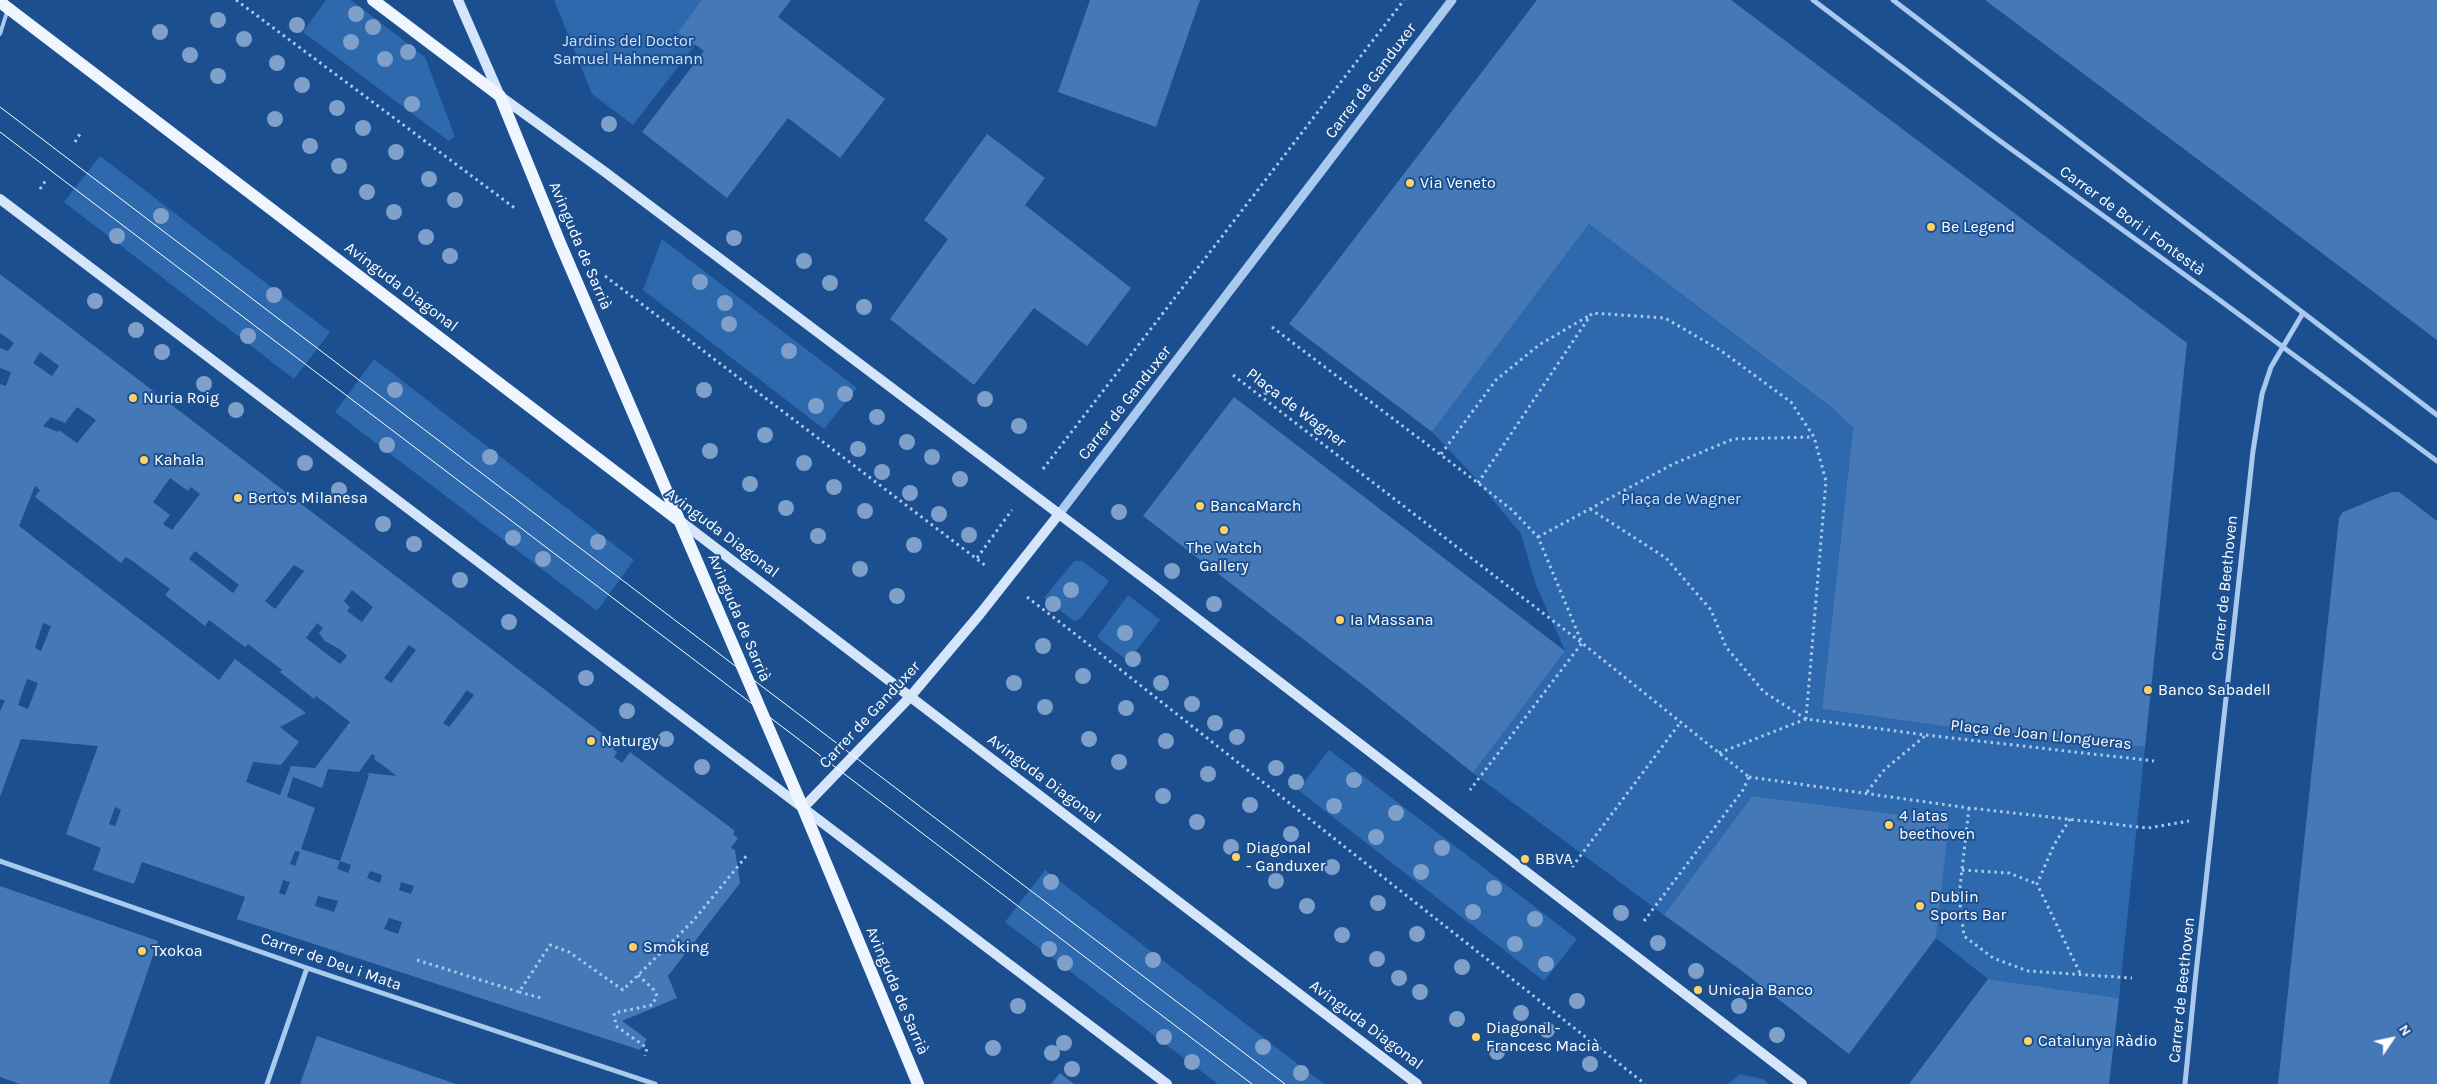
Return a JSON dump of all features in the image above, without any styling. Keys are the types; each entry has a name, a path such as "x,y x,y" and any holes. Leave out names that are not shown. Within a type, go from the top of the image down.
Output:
{"main road":[{"path":"373,0 605,172 1058,514 1802,1084"},
{"name":"Avinguda de Sarrià","path":"458,0 803,808 918,1084"},
{"name":"Avinguda Diagonal","path":"6,3 1417,1084"},
{"path":"0,199 1167,1084"},
{"name":"Carrer de Ganduxer","path":"803,808 910,697 980,614 1058,514"}],"street":[{"name":"Carrer de Ganduxer","path":"1058,514 1452,0"},
{"name":"Carrer de Bori i Fontestà","path":"1814,0 1989,133 2284,347 2437,462"},
{"name":"Carrer de Bori i Fontestà","path":"1893,0 2437,415"},
{"name":"Carrer de Beethoven","path":"2186,1084 2212,816 2253,451 2262,394 2271,367 2303,313"},
{"name":"Carrer de Deu i Mata","path":"0,861 307,968 655,1084"},
{"path":"267,1084 307,968"}],"lane":[{"name":"Avinguda Diagonal","path":"0,34 6,3"}],"path":[{"path":"236,0 499,196"},
{"name":"Carrer de Ganduxer","path":"1045,466 1404,0"},
{"path":"75,142 80,134"},
{"path":"40,189 46,180"},
{"path":"622,288 977,558 1012,510"},
{"path":"1478,483 1592,314"},
{"path":"1441,454 1496,380 1539,345 1592,314 1665,318 1720,350 1791,402 1814,437 1826,481 1806,718"},
{"name":"Plaça de Wagner","path":"1272,327 1478,483 1512,510 1538,536 1582,644"},
{"name":"Plaça de Wagner","path":"1233,376 1582,644 1749,777"},
{"path":"1538,536 1673,464 1733,439 1814,437"},
{"path":"1590,509 1666,558 1711,610 1726,647 1764,692 1806,718"},
{"path":"1038,606 1645,1084"},
{"path":"1470,790 1582,644"},
{"path":"1719,753 1806,718"},
{"name":"Plaça de Joan Llongueras","path":"1806,718 1926,735 2154,761"},
{"path":"1572,867 1680,723"},
{"name":"Plaça de Joan Llongueras","path":"1867,792 1885,770 1926,735"},
{"path":"1644,921 1744,790 1749,777 1867,792 1969,808 2148,828 2212,816"},
{"path":"1969,808 1959,896 1964,936 1993,958 2028,971 2132,978"},
{"path":"2037,884 2054,845 2070,819"},
{"path":"519,992 550,945 569,952 623,990 693,921 748,854"},
{"path":"1962,870 2009,874 2037,884 2081,975"},
{"path":"417,960 541,998"},
{"path":"638,975 654,990 657,996 652,1005 614,1013 616,1026 647,1048 644,1062"}],"green space":[{"path":"326,0 351,0 425,57 455,137 449,141 303,32"},
{"name":"Jardins del Doctor Samuel Hahnemann","path":"554,0 730,0 633,125 592,94"},
{"path":"100,156 330,332 294,379 64,202"},
{"name":"Plaça de Wagner","path":"1589,224 1831,407 1853,428 1822,709 1942,726 2145,747 2119,998 1988,979 1936,938 1948,821 1752,796 1664,915 1473,773 1565,651 1536,585 1521,534 1469,471 1432,432"},
{"path":"662,239 857,388 824,429 643,290"},
{"path":"374,359 634,560 597,611 335,412"},
{"path":"1074,561 1082,561 1109,581 1080,619 1074,621 1044,598"},
{"path":"1128,595 1160,620 1128,661 1097,637"},
{"path":"1329,750 1577,939 1544,981 1298,790"},
{"path":"1045,870 1324,1084 1218,1084 1005,922"},
{"path":"1740,1074 1763,1079 1769,1084 1728,1084"}],"building":[{"path":"702,0 791,0 778,17 885,99 840,158 788,118 727,198 642,132 704,51 678,32"},
{"path":"1090,0 1200,0 1156,127 1058,92"},
{"path":"1537,0 1731,0 2187,343 2145,747 1942,726 1822,709 1853,428 1831,407 1589,224 1432,432 1289,324"},
{"path":"1985,0 2437,0 2437,340 2208,167"},
{"path":"987,134 1045,178 1025,205 1131,288 1087,346 1034,308 974,385 890,319 948,239 924,220"},
{"path":"0,274 616,744 613,749 617,752 614,757 622,763 630,752 735,831 733,834 738,838 731,848 735,850 740,883 668,976 677,998 622,1021 647,1039 640,1050 237,919 245,897 142,862 134,884 93,870 101,848 66,834 98,746 21,739 0,797 0,711 5,701 0,699 0,384 6,386 11,372 0,368 0,348 8,351 14,343 0,333","holes":["40,352 59,366 52,376 33,363","77,407 96,420 77,443 59,430 58,432 43,426 51,417 65,423","170,478 188,491 191,487 200,494 172,530 163,524 170,515 153,502","35,486 40,490 35,497 121,563 126,557 170,589 165,595 205,626 209,620 245,647 248,644 282,670 280,672 314,699 316,696 350,722 315,768 291,766 280,795 246,782 253,762 281,765 299,742 280,727 306,713 235,659 219,680 19,526","195,551 239,585 233,593 189,559","294,565 304,571 275,609 265,601","352,590 373,607 362,622 347,611 350,607 344,601","43,623 51,626 41,651 35,648","317,623 323,628 319,633 325,641 341,650 347,656 340,664 306,638","409,645 416,650 391,683 384,678","27,679 38,683 28,709 18,705","467,690 474,695 449,727 443,723","372,754 375,756 374,759 397,776 367,773 369,775 340,861 301,849 315,808 287,797 293,777 322,788 328,769 359,772","115,807 121,810 115,826 109,824","295,851 300,852 295,866 290,864","340,861 351,865 348,873 337,869","370,871 382,875 380,883 367,878","283,880 290,882 285,895 279,893","401,882 414,886 411,894 399,890","318,896 338,901 334,912 315,906","389,918 402,922 398,934 384,929"]},
{"path":"1234,397 1565,651 1473,773 1363,685 1143,516"},
{"path":"2392,492 2399,492 2437,521 2437,1084 2278,1084 2339,518 2343,512"},
{"path":"1752,796 1949,821 1936,938 1849,1054 1742,971 1664,915"},
{"path":"0,886 158,941 109,1084 20,1084 0,1077"},
{"name":"Catalunya Ràdio","path":"1988,979 2119,998 2109,1084 1909,1084"},
{"path":"317,1036 456,1084 300,1084"},
{"path":"1060,1073 1074,1084 1051,1084"}],"tram line":[{"path":"0,107 1285,1084"},
{"path":"0,132 1252,1084"}],"place":[{"name":"Via Veneto","path":"1410,183"},
{"name":"Be Legend","path":"1931,227"},
{"name":"Nuria Roig","path":"133,398"},
{"name":"Kahala","path":"144,460"},
{"name":"Berto's Milanesa","path":"238,498"},
{"name":"BancaMarch","path":"1200,506"},
{"name":"The Watch Gallery","path":"1224,530"},
{"name":"Ia Massana","path":"1340,620"},
{"name":"Banco Sabadell","path":"2148,690"},
{"name":"Naturgy","path":"591,741"},
{"name":"4 latas beethoven","path":"1889,825"},
{"name":"Diagonal - Ganduxer","path":"1236,857"},
{"name":"BBVA","path":"1525,859"},
{"name":"Dublin Sports Bar","path":"1920,906"},
{"name":"Smoking","path":"633,947"},
{"name":"Txokoa","path":"142,951"},
{"name":"Unicaja Banco","path":"1698,990"},
{"name":"Diagonal - Francesc Macià","path":"1476,1037"},
{"name":"Catalunya Ràdio","path":"2028,1041"}]}
